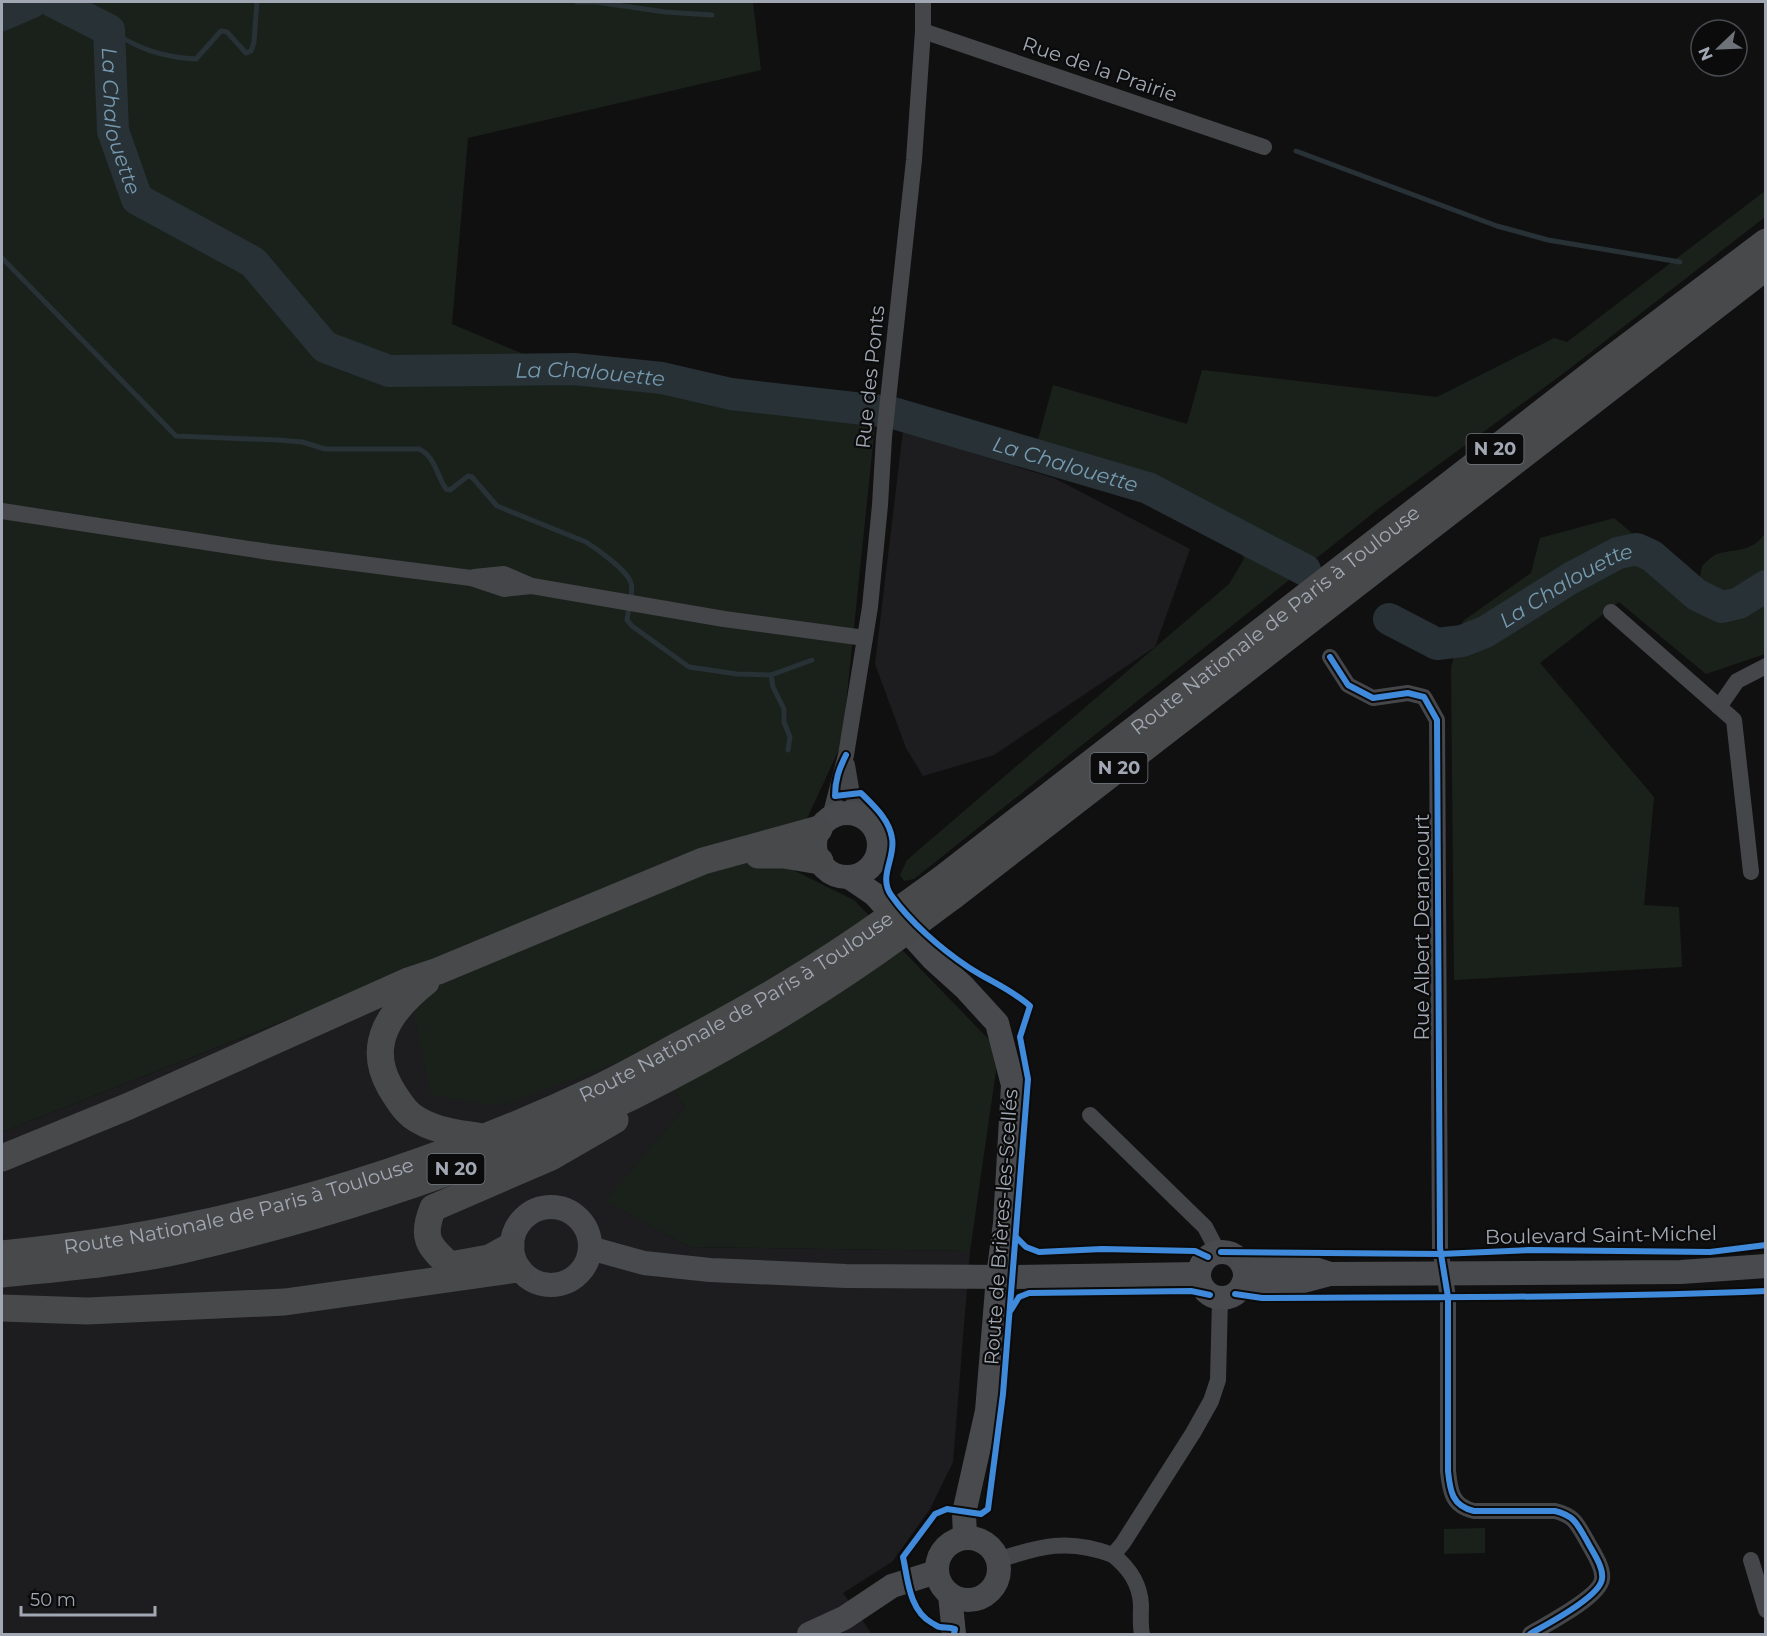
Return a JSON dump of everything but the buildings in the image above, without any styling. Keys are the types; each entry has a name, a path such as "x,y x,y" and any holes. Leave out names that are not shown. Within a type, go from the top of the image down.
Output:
{"main road":[{"name":"Route Nationale de Paris à Toulouse","path":"947,888 1602,366 1766,242"},
{"name":"Route Nationale de Paris à Toulouse","path":"2,1274 76,1267 180,1250 309,1217 407,1187 515,1148 636,1095 788,1011 866,947 1243,674 1766,267"},
{"path":"2,1158 140,1101 408,981 438,971 703,861 729,855 825,823 847,812 864,817 878,834 878,855 873,864 858,875 832,873 820,861 815,846 825,823"},
{"path":"729,855 784,855 820,861"},
{"path":"873,864 874,894"},
{"name":"Route de Brières-les-Scellés","path":"849,876 874,894 932,958 964,987 996,1023 1013,1085 1005,1223 998,1277 987,1411 964,1513 965,1537"},
{"name":"Route Nationale de Paris à Toulouse","path":"2,1254 75,1246 174,1229 285,1203 391,1171 483,1137 596,1089 866,947"},
{"path":"438,971 398,1007 384,1031 380,1055 385,1078 397,1100 412,1116 450,1132 483,1137"},
{"path":"515,1257 489,1258 450,1265 428,1243 427,1224 434,1208 551,1157 618,1118 636,1095"},
{"path":"552,1207 564,1210 579,1220 588,1236 590,1248 582,1271 573,1279 562,1284 550,1286 538,1284 527,1278 515,1257 513,1233 524,1218 539,1209 552,1207"},
{"path":"590,1248 644,1263 710,1270 846,1276 998,1277 1198,1274"},
{"path":"1218,1252 1233,1255 1243,1274 1235,1294 1220,1299 1205,1291 1198,1274 1203,1262 1218,1252"},
{"path":"2,1308 87,1311 285,1302 515,1257"},
{"name":"Boulevard Saint-Michel","path":"1243,1274 1299,1264 1330,1274 1681,1272 1766,1266"},
{"path":"965,1537 985,1542 992,1548 998,1560 999,1574 996,1582 984,1596 976,1599 967,1600 950,1595 943,1589 936,1572 939,1555 944,1547 965,1537"},
{"path":"809,1635 844,1618 892,1586 936,1572"},
{"path":"950,1595 963,1632"},
{"path":"963,1632 976,1599"}],"street":[{"name":"Rue des Ponts","path":"825,823 846,755 870,607 884,437 914,160 923,2"},
{"name":"Rue de la Prairie","path":"923,31 1264,147"},
{"path":"2,511 269,552 471,578 504,574 532,586 724,619 865,638"},
{"path":"1611,612 1734,720 1757,846 1751,872"},
{"name":"Rue Albert Derancourt","path":"1330,657 1348,685 1373,698 1408,693 1424,697 1437,720 1440,1248 1445,1273"},
{"path":"1719,707 1737,681 1766,666"},
{"name":"Rue des Ponts","path":"846,755 852,794 864,817"},
{"path":"1090,1115 1204,1227 1218,1252"},
{"path":"1445,1273 1448,1308 1448,1472 1450,1488 1455,1499 1462,1508 1474,1511 1555,1510 1566,1514 1575,1520 1601,1571 1602,1579 1590,1597 1530,1635"},
{"path":"1113,1555 1136,1523 1211,1401 1218,1380 1220,1299"},
{"path":"998,1560 1050,1545 1093,1547 1113,1555 1135,1578 1139,1591 1143,1635"},
{"path":"1751,1560 1766,1610"}],"shaded area":[{"path":"2,2 753,2 761,70 468,138 452,324 554,367 875,425 842,743 785,866 854,900 999,1050 970,1251 690,1247 605,1201 685,1107 650,1051 500,1106 431,1095 406,973 2,1132"},
{"path":"1765,191 1765,217 1564,373 1382,506 914,879 904,881 900,875 907,860 1229,584 1244,559 1227,513 1031,465 1053,385 1187,424 1202,370 1437,397 1554,338 1567,342"},
{"path":"903,431 1056,479 1190,549 1155,647 994,755 923,776 906,748 875,664"},
{"path":"1614,518 1698,589 1702,566 1709,559 1717,554 1749,547 1765,533 1765,654 1706,674 1619,602 1540,663 1654,797 1644,905 1679,907 1682,967 1454,980 1451,668 1463,621 1531,573 1540,538"},
{"path":"407,973 650,1051 685,1107 606,1201 690,1247 970,1251 953,1462 930,1509 892,1562 843,1593 872,1634 2,1634 2,1132"},
{"path":"1485,1528 1485,1553 1444,1554 1444,1529"}],"waterway":[{"path":"2,15 32,2"},
{"name":"La Chalouette","path":"54,2 109,30 113,131 137,199 253,262 325,347 389,371 574,369 662,378 731,394 890,412 1148,488 1305,570"},
{"path":"109,30 151,51 196,59 221,31 227,32 246,53 251,51 254,42 257,2"},
{"path":"577,2 596,2 665,12 712,15"},
{"path":"1296,151 1497,226 1548,240 1680,262"},
{"path":"2,258 176,436 302,442 325,449 419,449 429,456 446,489 450,490 468,476 472,477 497,506 586,542 611,560 624,572 631,583 627,620 689,667 737,674 771,675 812,660"},
{"name":"La Chalouette","path":"1389,619 1437,644 1462,641 1485,632 1571,578 1618,553 1637,549 1652,556 1697,595 1722,607 1739,603 1766,586"},
{"path":"771,675 773,687 784,709 784,722 790,737 788,750"}],"cycle path":[{"path":"1330,657 1348,685 1373,698 1408,693 1424,697 1437,720 1440,1248 1448,1297 1448,1471 1450,1485 1457,1501 1467,1509 1474,1511 1555,1511 1567,1515 1581,1530 1597,1559 1602,1574 1599,1586 1592,1594 1571,1610 1530,1634"},
{"path":"846,755 838,775 835,796 861,793 888,825 893,845 886,881 891,895 917,925 947,952 1030,1006 1020,1037 1028,1079 1003,1394 988,1509 981,1514 947,1509 935,1514 903,1557 908,1585 918,1610 938,1627 955,1629 954,1634"},
{"path":"1016,1237 1026,1247 1039,1252 1102,1249 1195,1251 1208,1257"},
{"path":"1221,1252 1441,1254 1529,1250 1710,1252 1766,1245"},
{"path":"1011,1310 1019,1297 1029,1293 1191,1291 1210,1295"},
{"path":"1235,1294 1262,1298 1451,1297 1766,1291"}]}
